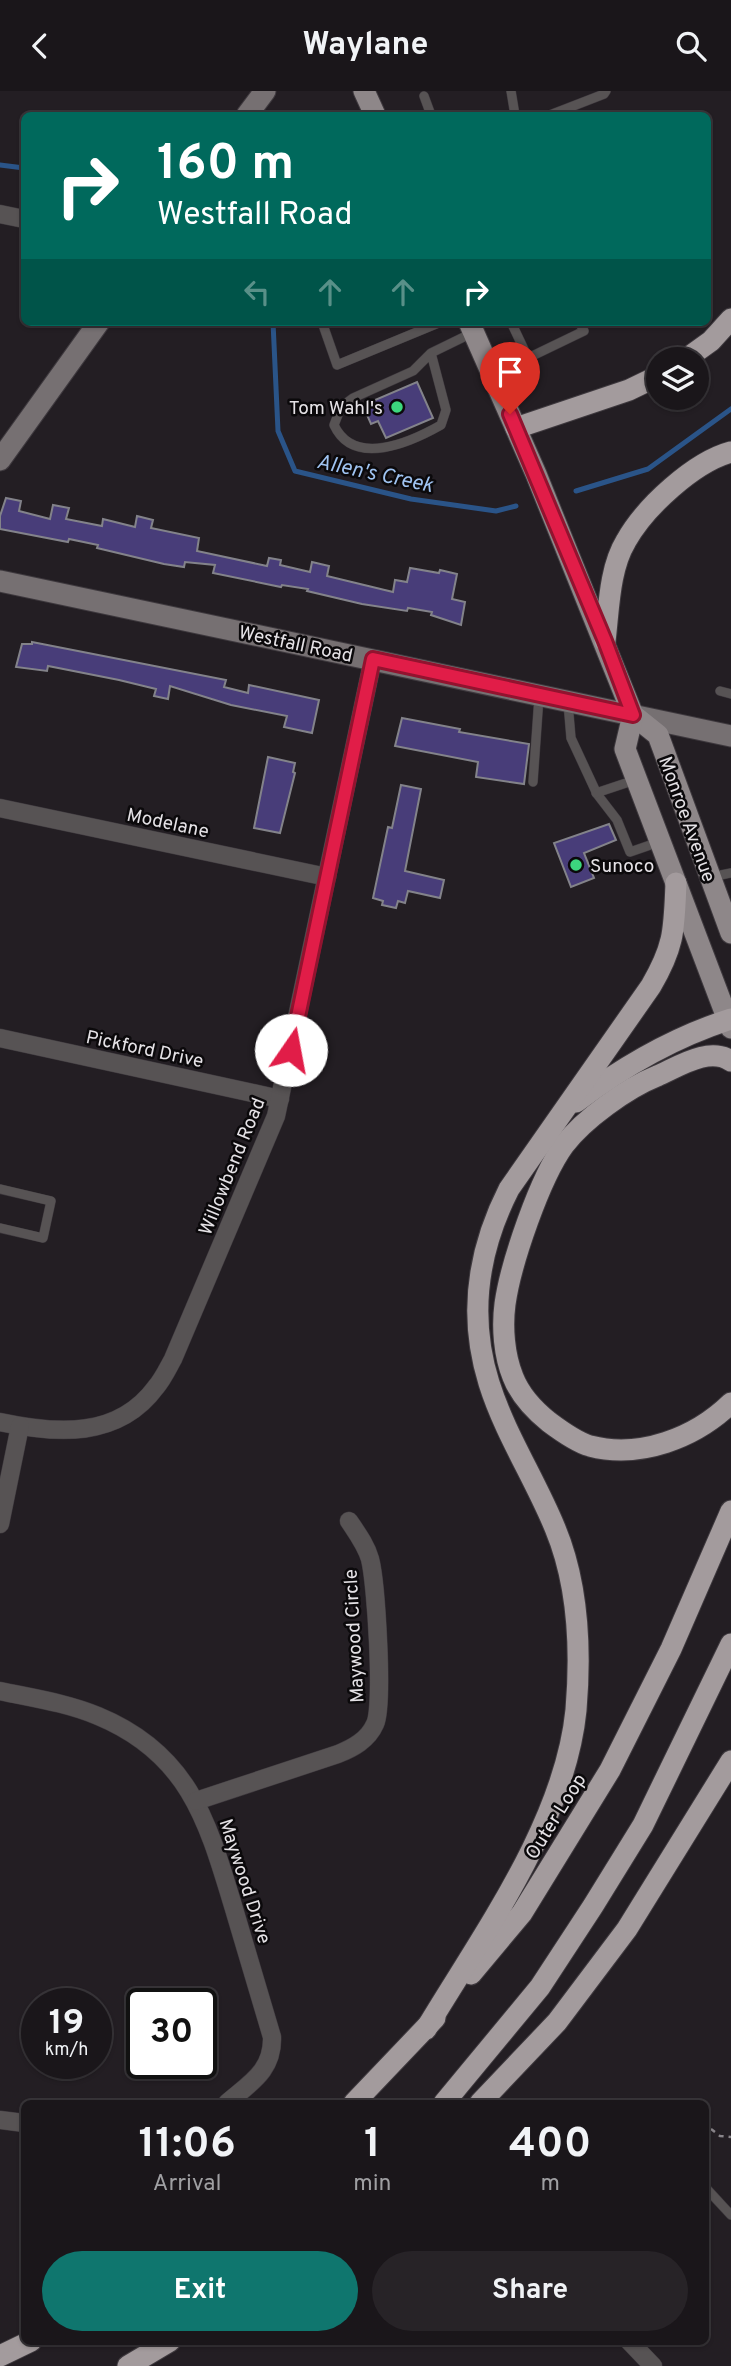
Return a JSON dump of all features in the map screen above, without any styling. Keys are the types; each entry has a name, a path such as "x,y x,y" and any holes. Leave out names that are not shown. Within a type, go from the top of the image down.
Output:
{"highway":[{"path":"703,347 731,319"},
{"path":"516,428 646,382"},
{"path":"605,641 614,573 625,541 673,485 714,456 731,452"},
{"path":"426,2029 519,1873 542,1829 568,1757 576,1712 578,1668 573,1598 556,1529 489,1384 477,1325 481,1268 496,1215 509,1189 666,961 673,936 676,883"},
{"path":"558,1117 611,1076 670,1042 730,1023"},
{"path":"731,1061 708,1055 639,1083 580,1127 550,1169 525,1231 505,1303 504,1325 505,1351 513,1377 523,1395 538,1413 561,1431 588,1445 615,1450 645,1448 667,1442 698,1428 731,1403"},
{"name":"Outer Loop","path":"357,2100 426,2029 522,1913 611,1770 671,1649 731,1511"},
{"path":"446,2100 540,1987 593,1906 643,1825 731,1644"},
{"path":"483,2100 557,2022 627,1929 731,1761"},
{"path":"0,2356 23,2345"},
{"path":"128,2366 163,2345"}],"main road":[{"name":"Monroe Avenue","path":"471,327 536,474 633,715 658,735 731,932"},
{"name":"Monroe Avenue","path":"633,715 625,749 730,1023"}],"street":[{"path":"249,112 265,91"},
{"path":"0,214 21,218"},
{"path":"0,460 96,326"},
{"name":"Westfall Road","path":"0,581 731,736"},
{"name":"Willowbend Road","path":"0,1422 66,1431 103,1425 136,1408 158,1386 173,1359 259,1160 280,1100 373,659"},
{"name":"Modelane","path":"0,808 327,877"},
{"name":"Pickford Drive","path":"0,1038 280,1100"},
{"path":"0,1524 20,1426"},
{"name":"Maywood Circle","path":"196,1801 338,1754 354,1747 368,1735 375,1723 380,1691 372,1573 368,1552 349,1521"},
{"name":"Maywood Drive","path":"0,1691 79,1709 122,1729 157,1753 196,1801 212,1837 272,2037 273,2051 263,2071 230,2100"},
{"path":"0,2120 21,2123"},
{"path":"633,2345 653,2366"}],"lane":[{"path":"511,91 514,112"},
{"path":"561,112 606,91"},
{"path":"424,96 431,112"},
{"path":"324,326 337,365 416,327"},
{"path":"513,326 528,358 584,331 581,326"},
{"path":"431,353 446,410 441,425 421,437 389,448 354,445 339,436 334,425 341,407 354,398 413,371 431,353 471,327"},
{"path":"720,691 731,694"},
{"path":"533,782 539,695"},
{"path":"568,701 571,738 596,793 617,820 630,852 661,841"},
{"path":"596,793 638,779"},
{"path":"709,878 731,873"},
{"path":"0,1189 51,1201 43,1238 0,1228"},
{"path":"709,2191 731,2215"}],"path":[{"path":"711,2129 720,2136 731,2137"}],"building":[{"name":"Tom Wahl's","path":"417,382 433,418 386,438 378,421 371,424 364,408 369,406 368,403"},
{"path":"6,498 21,501 19,511 50,519 53,505 69,508 66,519 102,526 103,519 135,527 137,516 153,520 151,528 199,538 197,551 267,566 269,558 281,560 280,565 310,572 312,562 329,566 327,576 393,592 395,580 407,582 410,568 457,574 452,599 465,602 461,625 431,615 432,612 362,604 307,591 308,589 281,587 213,573 215,565 185,562 184,567 164,564 97,548 98,545 0,529 0,516"},
{"path":"32,642 226,680 224,687 248,693 249,685 319,700 312,733 284,727 287,716 231,705 170,686 168,699 154,696 156,689 119,680 48,666 47,671 16,667 22,644"},
{"path":"402,718 460,729 459,732 529,744 524,784 476,777 478,762 395,746"},
{"path":"268,757 295,763 280,833 254,828"},
{"path":"401,785 421,789 405,871 444,880 440,898 408,891 405,903 398,901 396,908 382,905 383,901 373,898 388,827 392,828"},
{"name":"Sunoco","path":"609,824 616,840 584,853 594,878 571,887 554,843"}],"waterway":[{"name":"Allen's Creek","path":"0,165 21,168"},
{"name":"Allen's Creek","path":"273,326 278,431 295,471 411,499 496,511 516,506"},
{"name":"Allen's Creek","path":"576,491 648,469 731,409"}],"place":[{"name":"Tom Wahl's","path":"397,407"},
{"name":"Sunoco","path":"576,865"}],"route":[{"path":"291,1050 373,659 633,715 510,414"}]}
